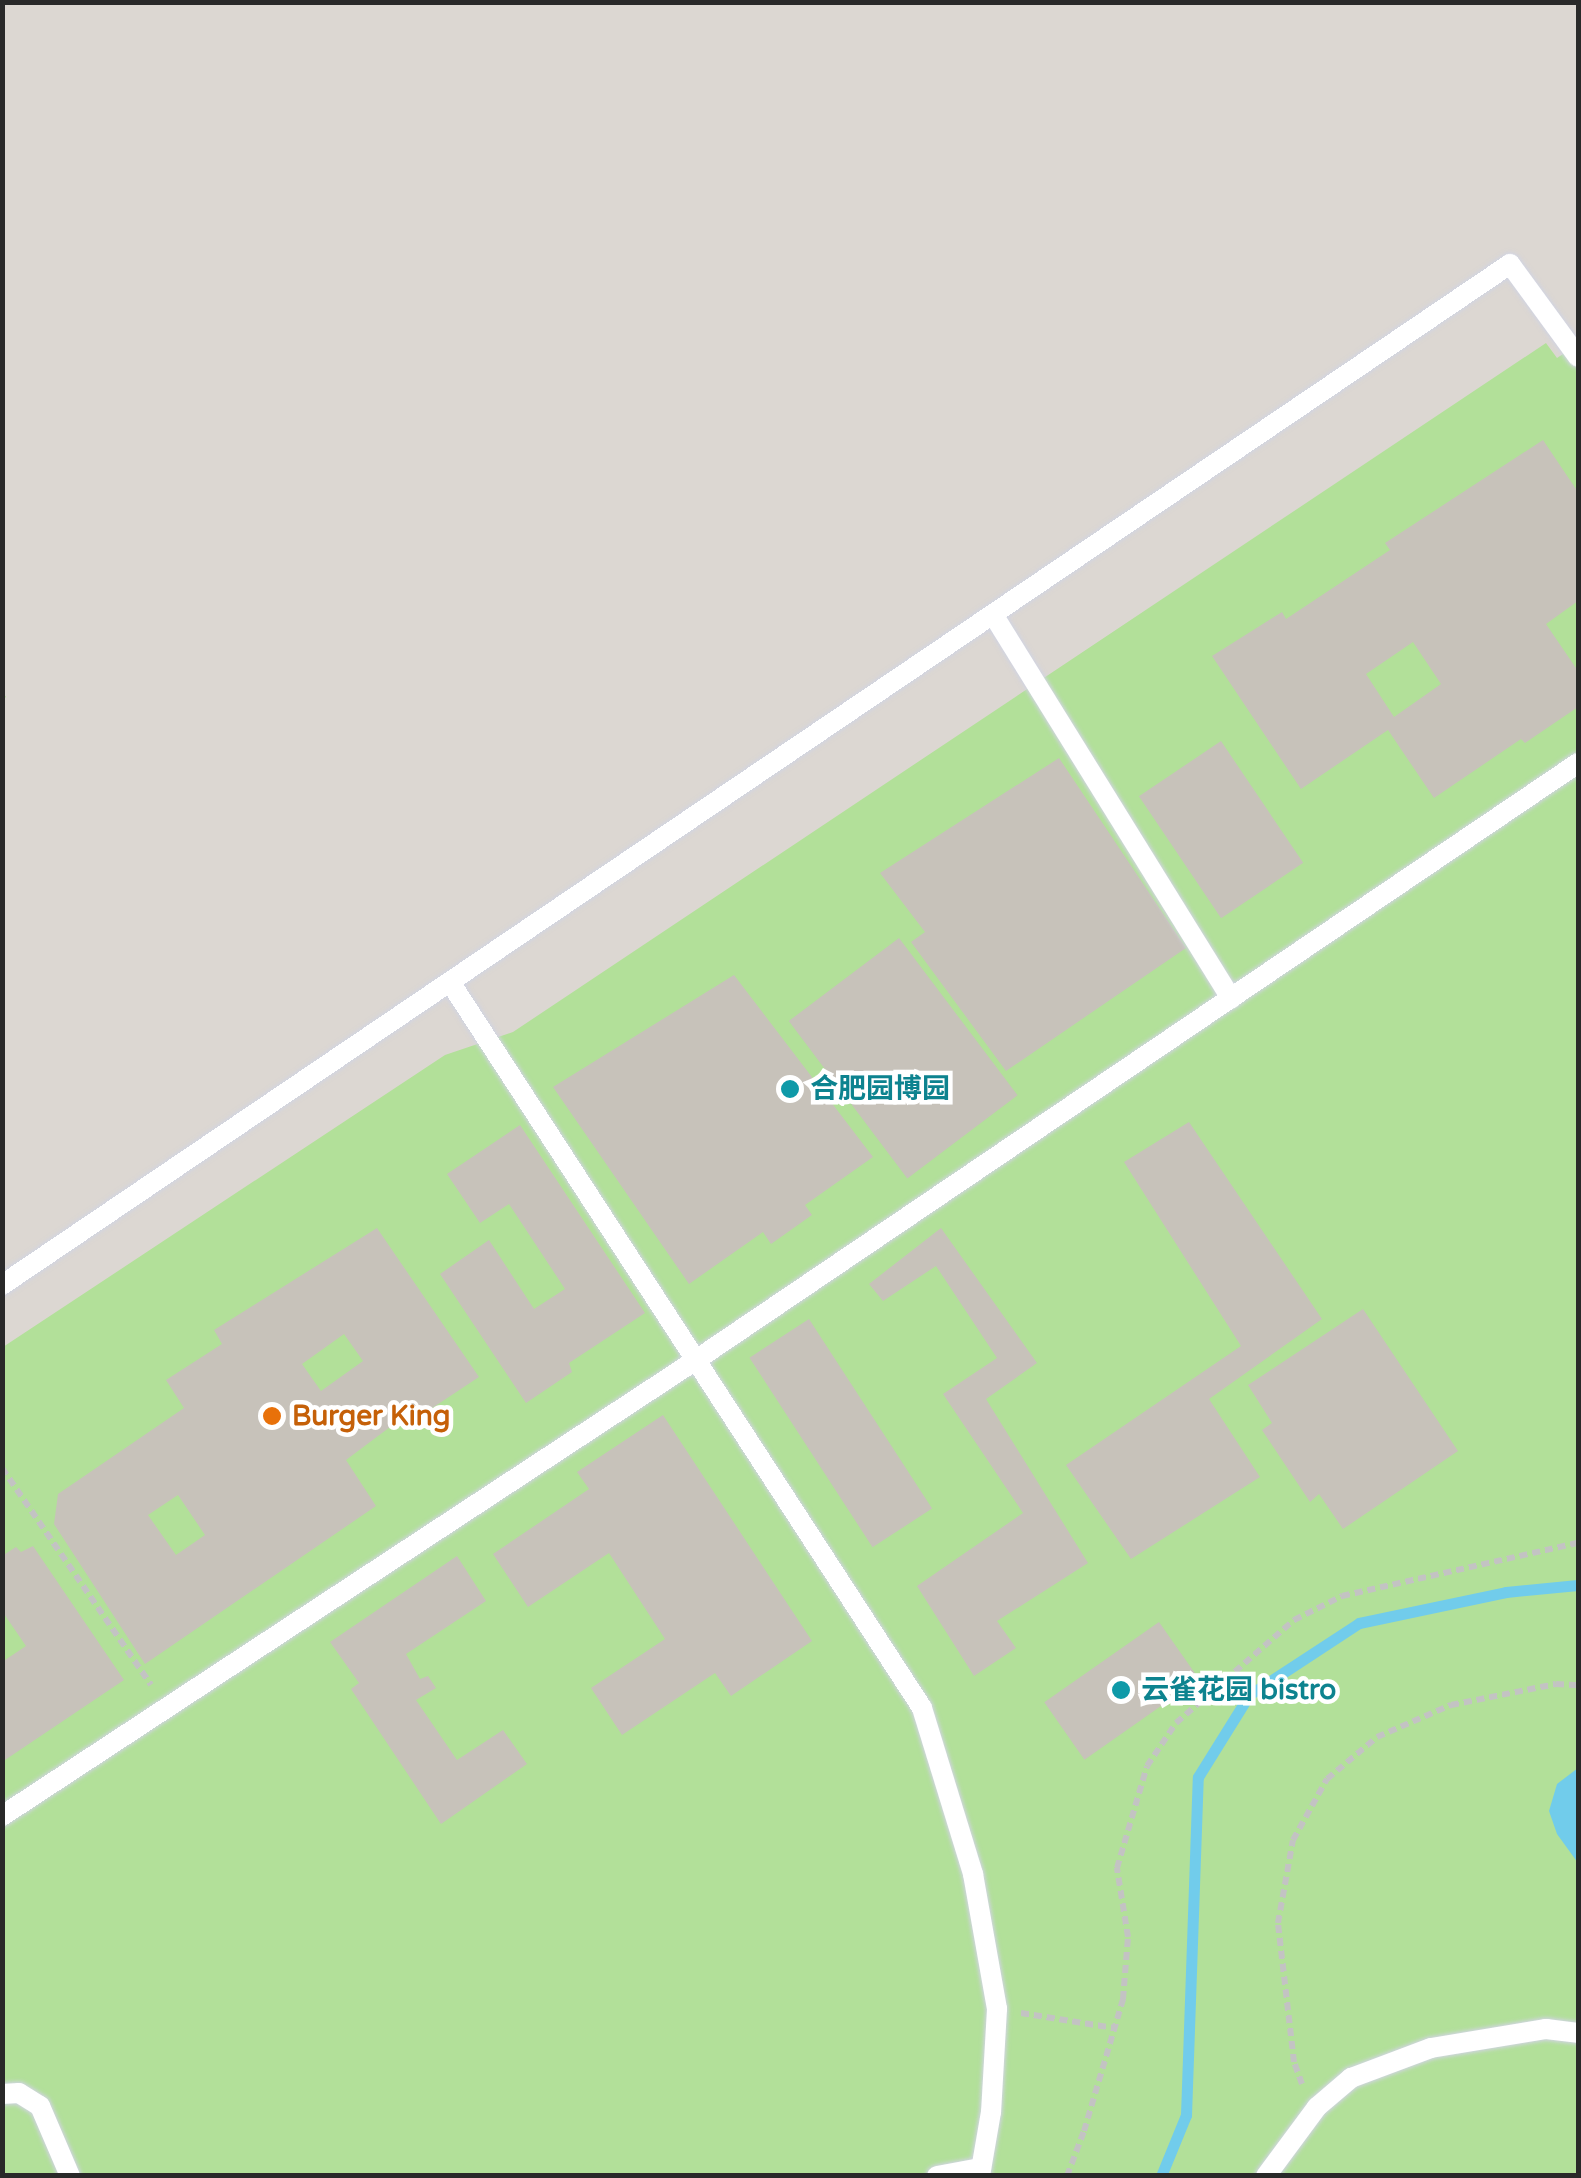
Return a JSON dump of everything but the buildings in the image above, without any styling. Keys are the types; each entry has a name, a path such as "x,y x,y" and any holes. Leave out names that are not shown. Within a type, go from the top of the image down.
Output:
{"lane":[{"path":"2,1286 452,986 1510,264 1578,357"},
{"path":"994,616 1231,998"},
{"path":"2,1816 696,1360 1578,763"},
{"path":"452,986 922,1708 972,1874 997,2010 991,2112 980,2172 937,2176"},
{"path":"1266,2176 1312,2114 1350,2078 1432,2048 1546,2029 1578,2032"},
{"path":"2,2094 19,2093 40,2106 70,2176"}],"path":[{"path":"2,1468 166,1707"},
{"path":"1067,2176 1123,1999 1128,1937 1117,1868 1148,1766 1176,1722 1294,1620 1342,1596 1578,1543"},
{"path":"1312,2114 1294,2062 1278,1923 1292,1840 1327,1779 1377,1737 1451,1706 1556,1684 1578,1684"},
{"path":"997,2010 1114,2028"}],"green space":[{"name":"合肥园博园","path":"3,3 1578,3 1578,2175 3,2175"}],"shaded area":[{"path":"3,3 1578,3 1578,344 1557,358 1546,343 513,1032 445,1055 3,1347"}],"water":[{"path":"1578,1768 1578,1863 1557,1834 1549,1811 1557,1784"}],"waterway":[{"path":"1161,2176 1186,2115 1198,1777 1249,1695 1359,1623 1506,1592 1578,1585"}],"place":[{"name":"合肥园博园","path":"790,1089"},
{"name":"Burger King","path":"272,1416"},
{"name":"云雀花园 bistro","path":"1121,1690"}]}
